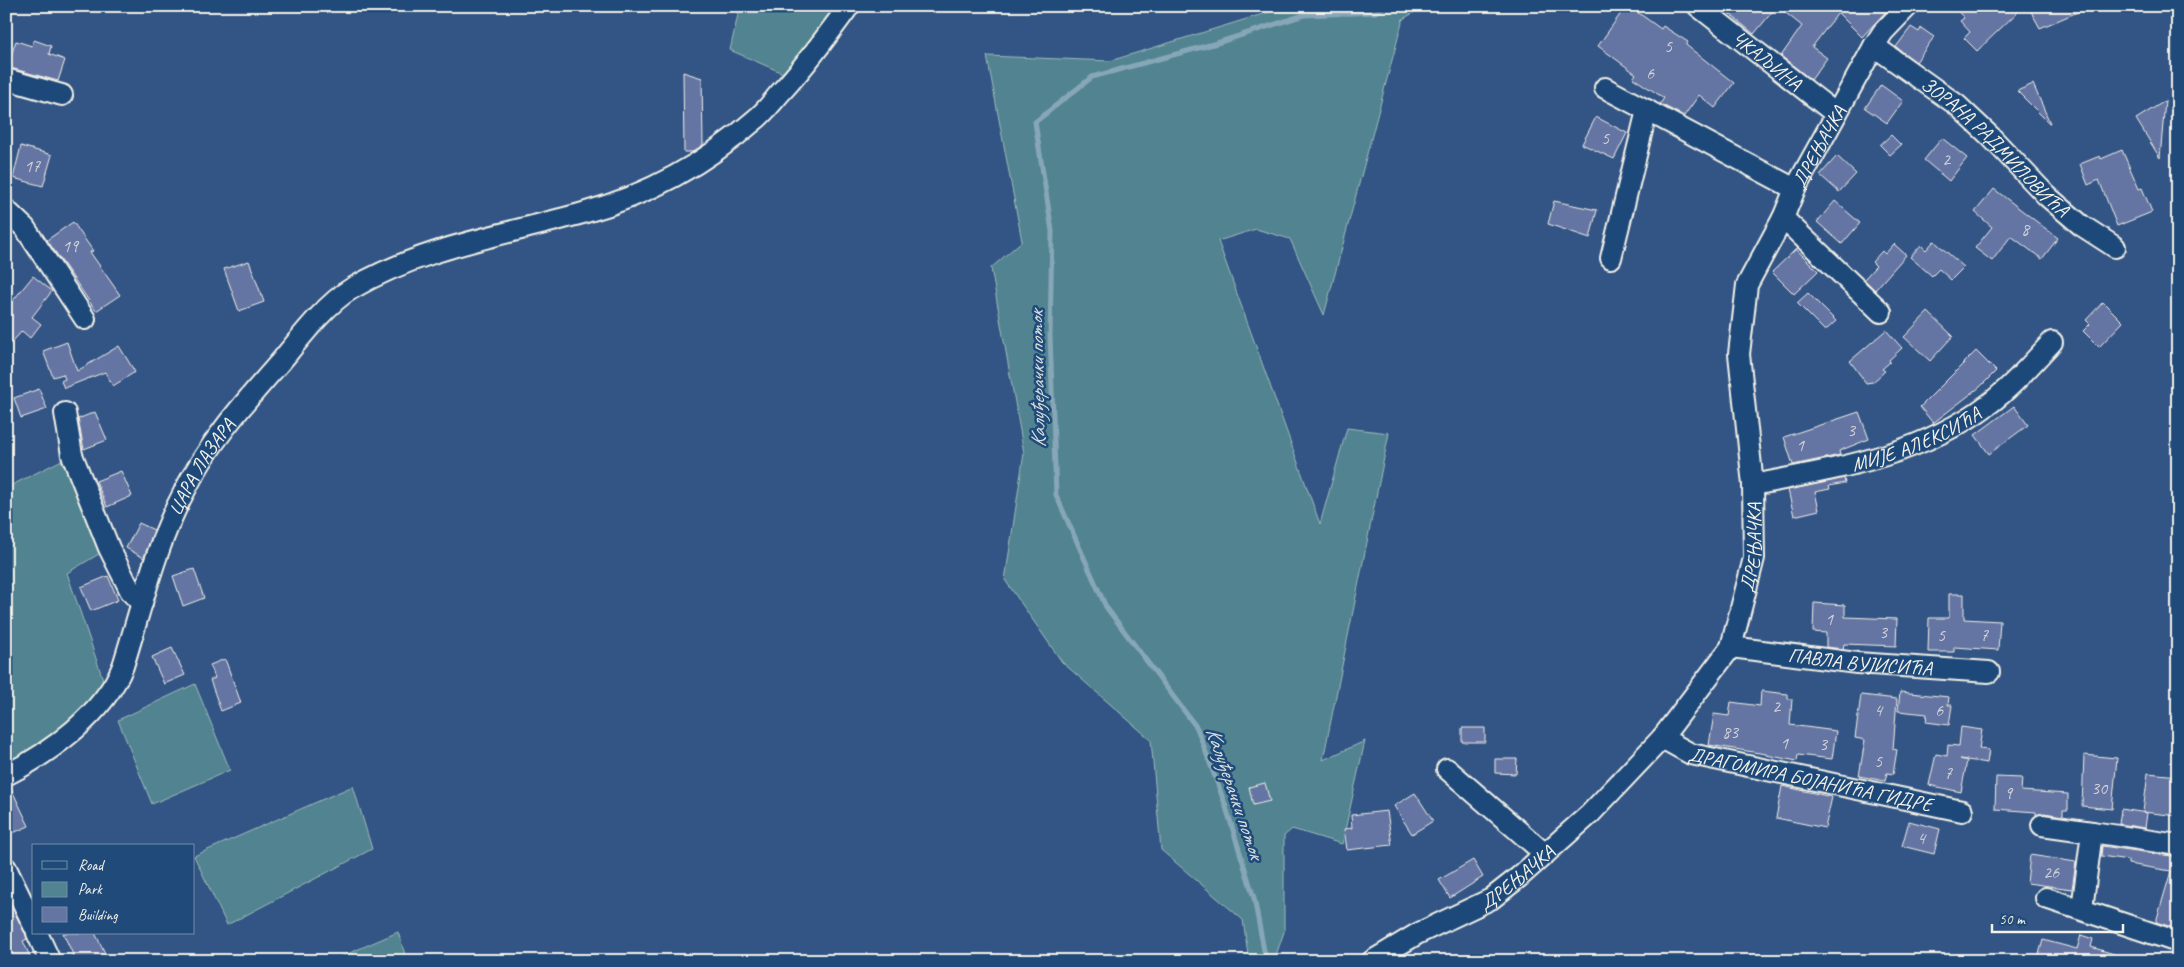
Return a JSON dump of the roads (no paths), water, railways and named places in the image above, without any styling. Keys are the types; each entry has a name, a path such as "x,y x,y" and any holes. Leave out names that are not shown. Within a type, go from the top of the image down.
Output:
{"street":[{"name":"ЦАРА ЛАЗАРА","path":"6,776 52,749 105,698 118,680 168,525 183,493 224,427 290,350 336,301 350,290 427,254 586,212 684,173 758,118 811,59 848,6"},
{"name":"ЧКАЉИНА","path":"1698,6 1836,114"},
{"name":"ДРЕЊАЧКА","path":"1372,961 1417,934 1491,899 1545,854 1590,814 1662,738 1731,647 1754,558 1752,485 1739,354 1747,285 1783,218 1795,189 1874,46 1883,32 1908,6"},
{"name":"ЗОРАНА РАДМИЛОВИЋА","path":"1874,46 1957,105 1991,136 2046,196 2081,224 2115,247"},
{"path":"6,78 62,95"},
{"path":"1606,88 1795,189"},
{"path":"1611,258 1647,110"},
{"path":"6,210 24,228 85,319"},
{"path":"1783,218 1881,312"},
{"name":"МИЈЕ АЛЕКСИЋА","path":"1752,485 1868,461 1930,439 1970,417 1990,403 2052,342"},
{"path":"65,412 72,455 109,548 131,592 142,603"},
{"name":"ПАВЛА ВУЈИСИЋА","path":"1731,647 1857,663 1989,672"},
{"name":"ДРАГОМИРА БОЈАНИЋА ГИДРЕ","path":"1662,738 1691,754 1962,811"},
{"path":"1446,768 1545,854"},
{"path":"2042,825 2178,844"},
{"path":"2082,909 2092,832"},
{"path":"6,868 32,922"},
{"path":"2046,898 2178,942"},
{"path":"37,934 50,961"}],"waterway":[{"name":"Калуђерачки поток","path":"1266,961 1254,898 1225,804 1197,728 1106,607 1056,495 1050,336 1052,231 1035,122 1092,77 1217,43 1304,15 1376,12 1385,6"}]}
